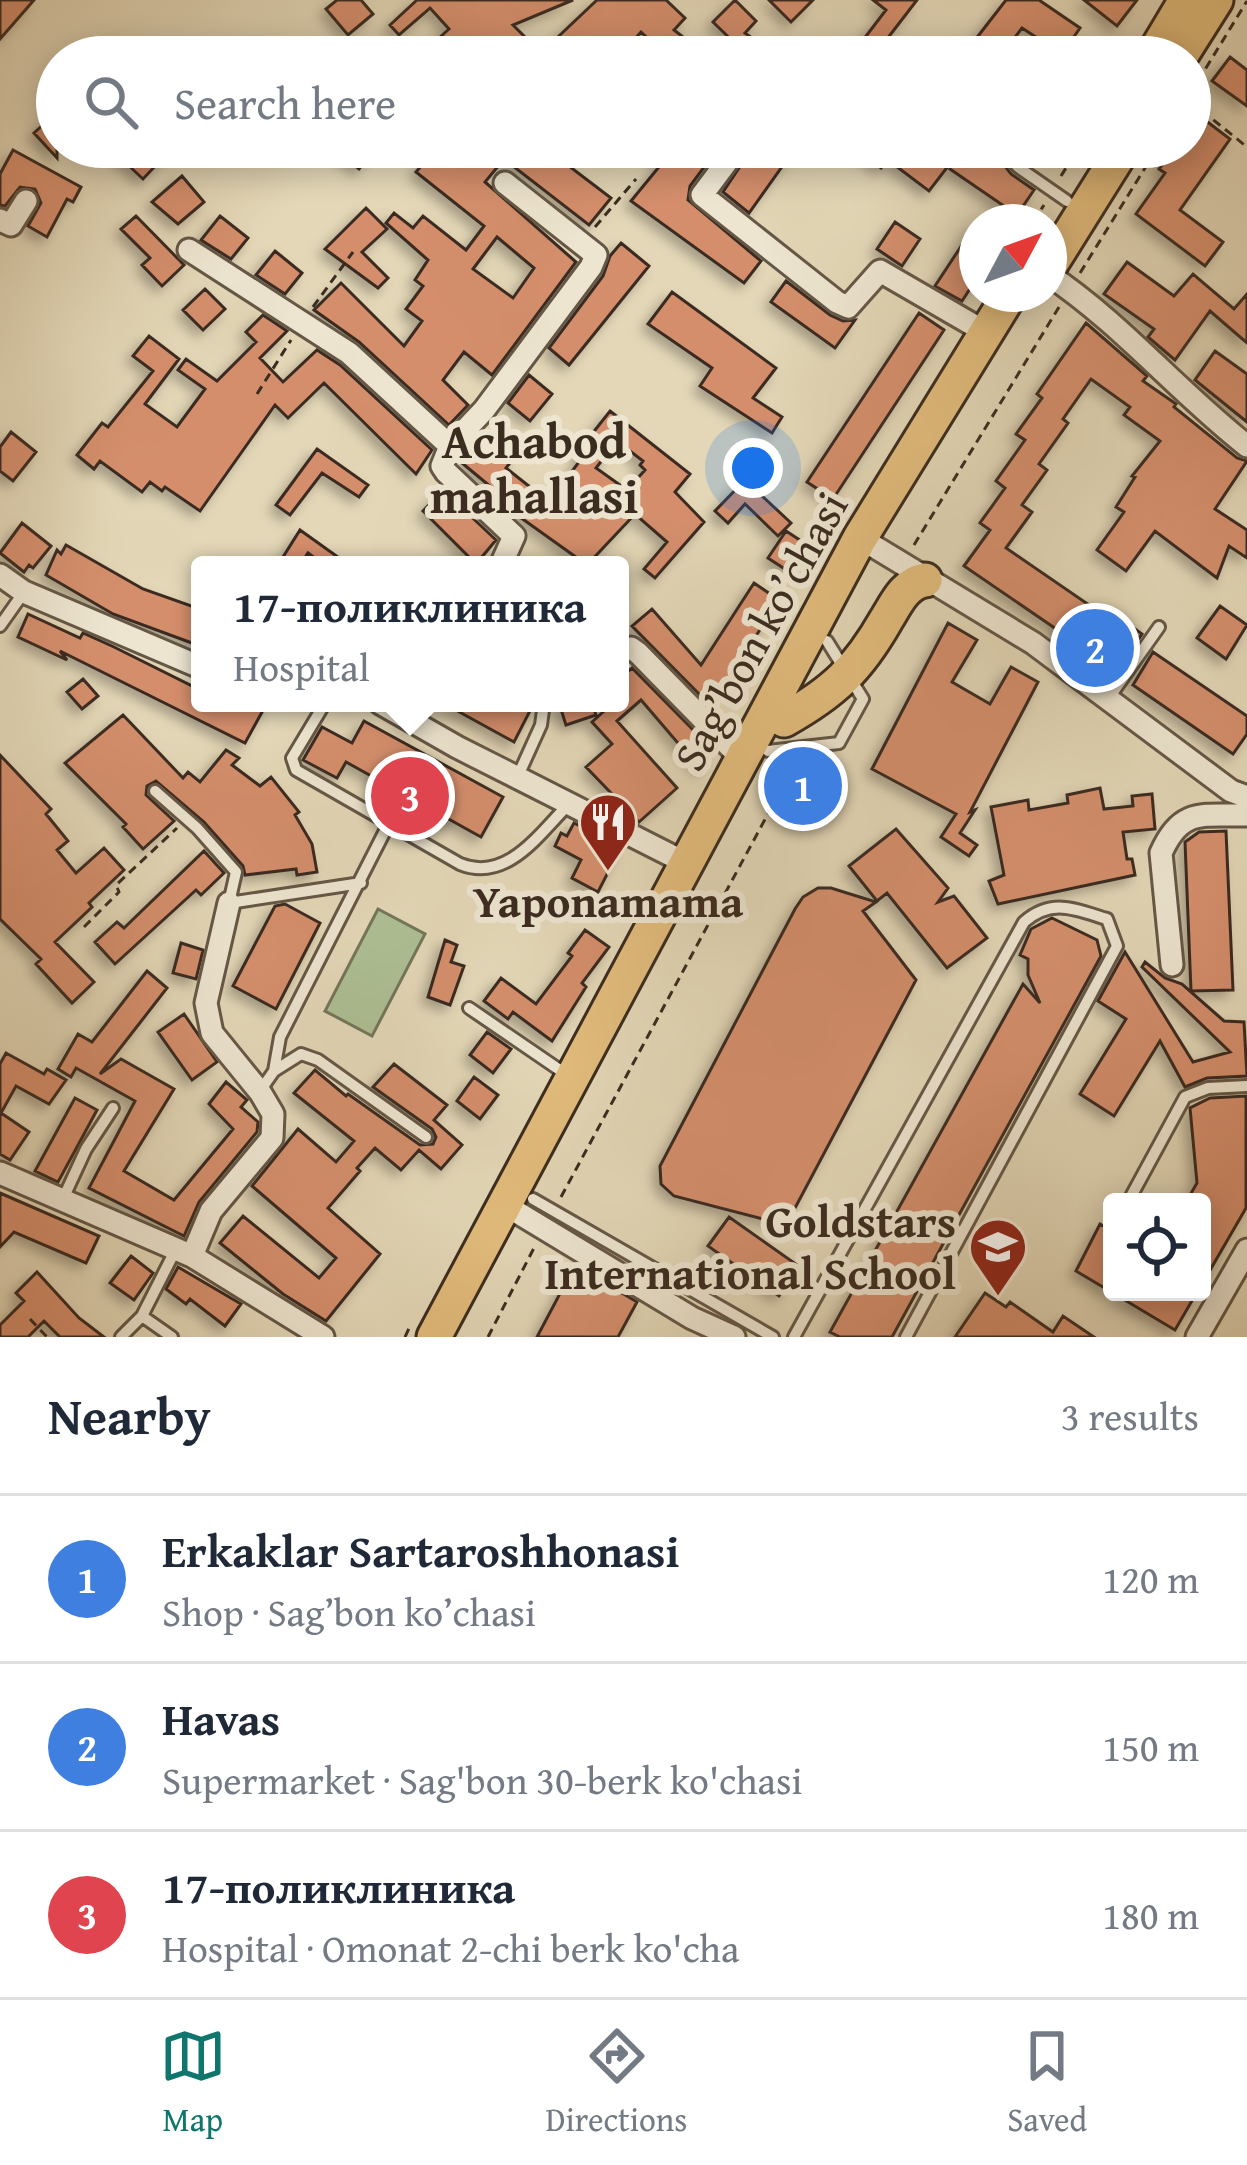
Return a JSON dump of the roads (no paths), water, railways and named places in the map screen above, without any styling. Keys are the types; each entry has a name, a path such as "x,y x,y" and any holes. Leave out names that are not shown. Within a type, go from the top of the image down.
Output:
{"main road":[{"path":"1176,36 1215,1"},
{"path":"1193,36 1215,1"},
{"path":"1065,204 1086,168"},
{"path":"1067,241 1111,168"},
{"name":"Sag’bon ko’chasi","path":"460,1337 521,1206 754,754 999,312"},
{"name":"Sag’bon ko’chasi","path":"434,1337 521,1206 573,1079 686,863 754,754 784,720 827,641 869,545 1021,312"},
{"path":"784,720 826,696 849,675 862,662 901,596 916,581 925,580"}],"street":[{"path":"722,168 702,195 837,302 848,308 880,271 987,333"},
{"path":"504,556 514,536 442,466 450,446 484,410 596,255 505,183"},
{"path":"0,220 11,226 26,201"},
{"path":"189,250 349,353 450,446"},
{"path":"1067,285 1108,317 1195,405 1247,446"},
{"path":"869,545 1033,644 1231,791 1247,797"},
{"path":"0,575 24,592 191,663"},
{"path":"629,648 754,754"},
{"path":"397,712 686,863"},
{"path":"1172,965 1161,853 1169,836 1178,823 1190,817 1247,815"},
{"path":"184,1253 211,1211 272,1138 273,1114 212,1033 206,1004 230,904"},
{"path":"0,1173 184,1253 323,1337"},
{"path":"521,1206 692,1318 734,1337"},
{"path":"1197,1337 1247,1250"}],"lane":[{"path":"1020,168 1049,204"},
{"path":"0,626 24,592"},
{"path":"1108,699 1159,627"},
{"path":"754,754 839,743 863,699 827,641"},
{"path":"320,712 292,764 388,825 473,869 517,857 569,804"},
{"path":"518,778 543,712"},
{"path":"155,791 236,872 230,904 361,883"},
{"path":"260,1092 274,1071 280,1037 388,825"},
{"path":"794,1337 1024,922 1052,905 1107,919 1117,946 906,1337"},
{"path":"469,1008 573,1079"},
{"path":"274,1071 302,1054 318,1060 426,1137"},
{"path":"1133,1193 1186,1097 1208,1088 1247,1086"},
{"path":"62,1201 112,1108"},
{"path":"521,1206 772,1337"},
{"path":"121,1337 142,1316 184,1253"},
{"path":"142,1316 172,1337"}],"place":[{"name":"Havas","path":"1095,648"},
{"name":"Erkaklar Sartaroshhonasi","path":"803,786"},
{"name":"17-поликлиника","path":"410,796"},
{"name":"Yaponamama","path":"608,873"},
{"name":"Goldstars International School","path":"998,1298"}],"district":[{"name":"Achabod mahallasi","path":"534,468"}]}
